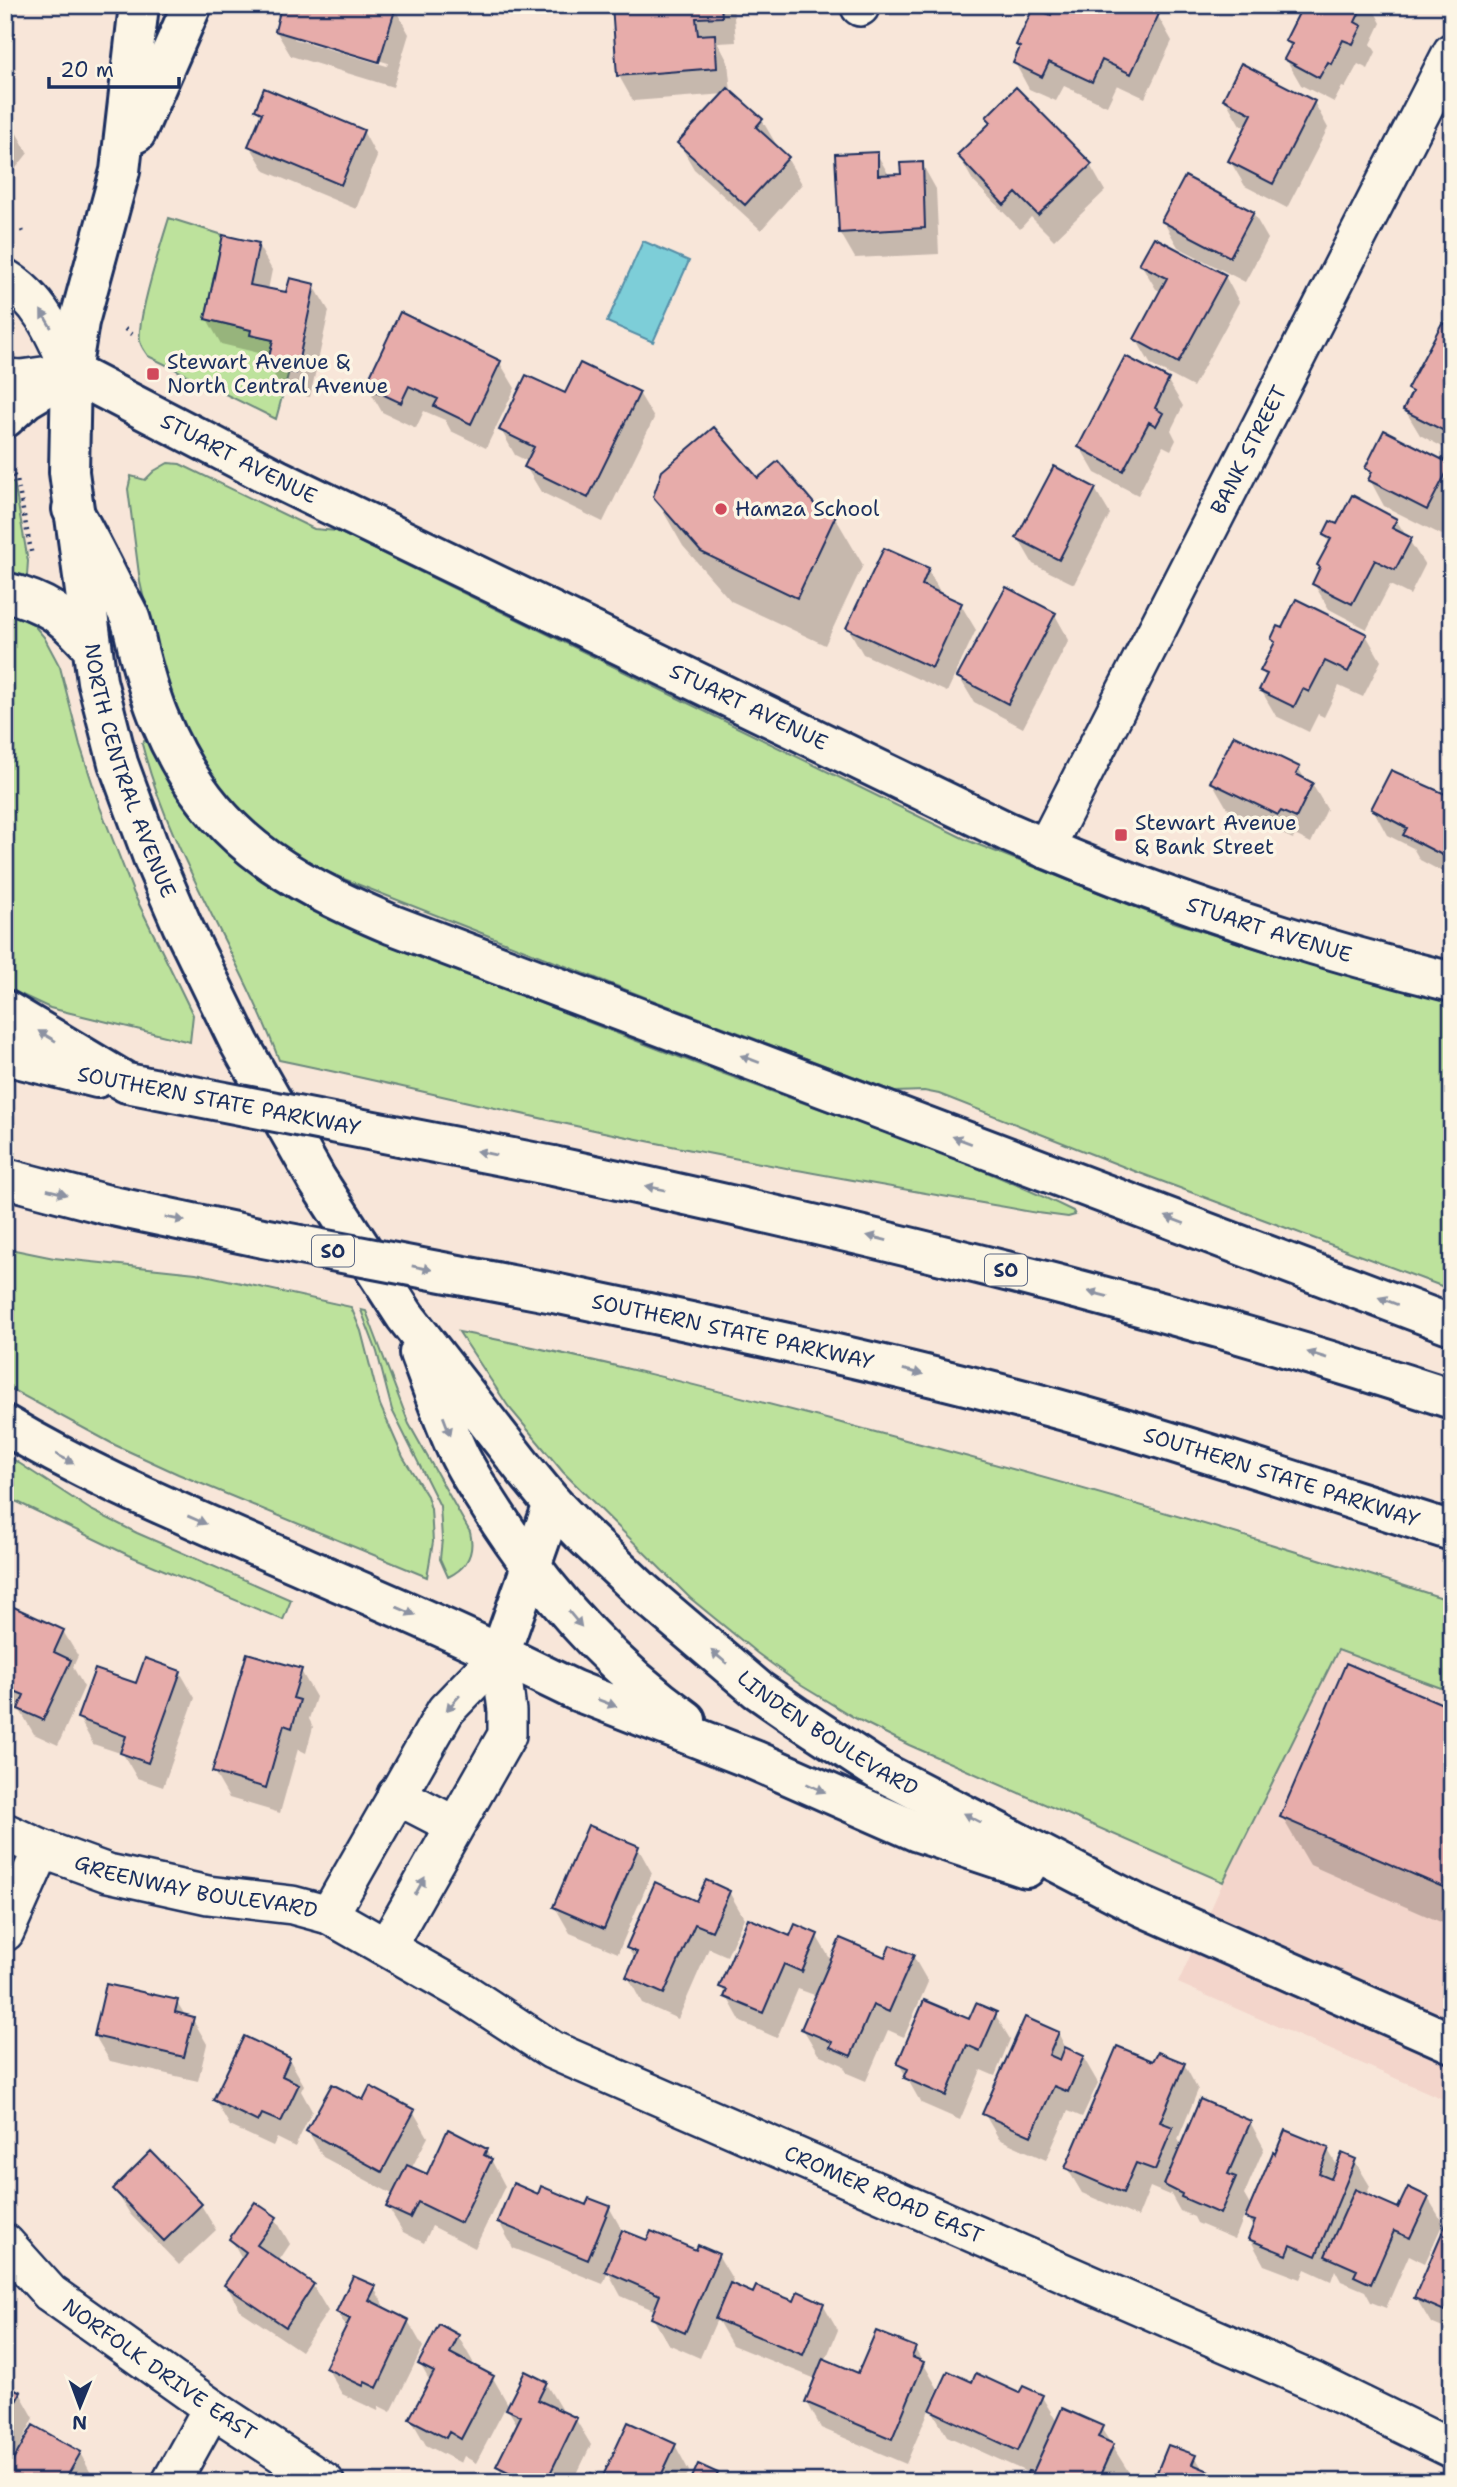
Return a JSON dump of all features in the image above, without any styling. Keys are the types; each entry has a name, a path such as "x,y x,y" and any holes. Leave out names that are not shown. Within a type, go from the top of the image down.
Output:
{"main road":[{"name":"NORTH CENTRAL AVENUE","path":"120,171 139,5"},
{"name":"NORTH CENTRAL AVENUE","path":"192,5 120,171 79,322 71,372 69,472 72,509 91,646 106,720 118,763 153,858 182,925 278,1115 323,1191 405,1316 553,1504"},
{"name":"STUART AVENUE","path":"71,372 277,479 1045,849 1158,894 1266,930 1339,953 1452,982"},
{"path":"5,418 26,399 71,372"},
{"path":"72,509 130,618 149,691 187,775 205,803 228,827 272,864 297,879 394,925 1452,1325"},
{"path":"5,592 21,595 54,610 70,622 91,646"},
{"path":"5,1010 127,1083"},
{"name":"SOUTHERN STATE PARKWAY","path":"5,1055 84,1075 553,1166 848,1231 1011,1271 1314,1354 1452,1399"},
{"name":"SOUTHERN STATE PARKWAY","path":"5,1178 108,1205 263,1238 559,1294 863,1360 1179,1444 1452,1531"},
{"name":"NORTH CENTRAL AVENUE","path":"405,1316 456,1450 531,1567"},
{"name":"LINDEN BOULEVARD","path":"5,1425 66,1460 134,1493 426,1619 573,1690 754,1760 918,1832 1141,1906"},
{"name":"GREENWAY BOULEVARD","path":"500,1654 553,1504"},
{"name":"LINDEN BOULEVARD","path":"553,1504 642,1591 708,1648 758,1690 836,1745 878,1770 1141,1906 1452,2043"},
{"name":"LINDEN BOULEVARD","path":"531,1567 600,1648 633,1679 716,1740 754,1760"}],"street":[{"name":"BANK STREET","path":"1045,849 1452,52"},
{"path":"5,278 23,289 36,302 55,334 71,372 5,379"},
{"name":"GREENWAY BOULEVARD","path":"5,1832 42,1849 108,1873 208,1895 292,1905 329,1915 446,1710 500,1654"},
{"name":"GREENWAY BOULEVARD","path":"387,1946 507,1735 500,1654"},
{"path":"396,1795 454,1825"},
{"path":"5,1932 42,1849"},
{"name":"CROMER ROAD EAST","path":"329,1915 459,1989 552,2050 1315,2382 1452,2449"},
{"name":"NORFOLK DRIVE EAST","path":"5,2243 50,2293 212,2408 325,2482"},
{"path":"171,2482 212,2408"}],"path":[{"path":"125,329 135,337"},
{"path":"9,470 17,480 33,561"}],"shaded area":[{"path":"1338,1650 1452,1692 1452,2103 1178,1983 1223,1882"}],"green space":[{"path":"169,218 223,235 205,319 251,330 251,335 273,340 267,366 289,371 276,419 148,356 142,347 142,317"},
{"path":"168,463 180,464 314,529 337,531 969,841 1173,922 1283,957 1452,1001 1452,1290 1137,1172 939,1094 924,1091 895,1092 647,998 339,877 316,867 268,838 223,793 180,727 148,617 140,582 128,489 131,476 145,480"},
{"path":"14,482 28,561 27,576 5,571 5,484"},
{"path":"5,612 33,624 44,637 60,667 80,745 100,807 134,894 193,1015 190,1042 50,1008 5,987"},
{"path":"145,740 178,798 206,832 250,871 300,903 353,928 607,1030 980,1169 1073,1211 1075,1215 1068,1217 1038,1213 734,1158 279,1060 245,981 170,825 154,785 142,744"},
{"path":"5,1248 54,1258 196,1273 351,1307 361,1331 380,1405 403,1457 427,1496 431,1509 433,1542 427,1577 178,1474 115,1445 5,1386"},
{"path":"361,1310 366,1311 409,1424 470,1532 471,1547 468,1559 448,1577 440,1559 440,1506 392,1410 377,1352"},
{"path":"459,1332 654,1375 925,1445 1227,1531 1452,1601 1452,1692 1338,1650 1223,1882 909,1745 855,1718 802,1686 690,1598 563,1472 508,1406"},
{"path":"5,1454 91,1510 291,1600 283,1620 128,1555 5,1496"}],"water":[{"path":"643,241 689,261 653,342 607,322"}],"building":[{"path":"292,5 396,7 379,62 275,31 281,7 290,10"},
{"path":"612,5 721,5 722,17 696,18 698,35 715,34 717,68 617,76"},
{"path":"1055,5 1140,5 1159,14 1131,74 1102,60 1092,82 1049,62 1042,77 1013,63 1020,47 1016,45 1033,8 1051,15"},
{"path":"1303,5 1363,5 1355,22 1362,26 1353,44 1343,40 1331,64 1328,62 1319,78 1284,59 1292,44 1285,41"},
{"path":"1241,63 1315,101 1273,184 1228,161 1252,114 1223,99"},
{"path":"1016,87 1092,164 1038,215 1016,193 1004,205 957,155 991,122 986,117"},
{"path":"264,88 364,130 341,185 248,146 262,113 255,110"},
{"path":"728,88 763,119 756,127 789,157 745,205 677,143"},
{"path":"878,152 878,175 901,174 900,163 923,162 925,228 839,233 835,154"},
{"path":"1185,176 1254,212 1230,257 1161,221"},
{"path":"223,235 259,243 250,285 286,292 290,278 315,284 296,373 267,366 273,340 250,335 251,330 205,319"},
{"path":"1154,237 1226,275 1178,363 1134,339 1167,278 1139,264"},
{"path":"400,312 501,361 471,424 434,406 438,399 409,386 401,403 365,386"},
{"path":"1442,323 1452,328 1450,434 1403,410 1412,392 1407,389"},
{"path":"1125,356 1169,379 1155,408 1163,413 1156,426 1149,422 1123,471 1078,447"},
{"path":"580,363 640,392 588,498 524,467 534,447 499,430 526,375 565,393"},
{"path":"714,427 758,478 778,461 816,506 836,515 797,598 701,552 653,497 662,471"},
{"path":"1384,430 1451,464 1427,510 1368,480 1372,472 1365,468"},
{"path":"1054,466 1096,488 1059,560 1016,538"},
{"path":"1352,495 1397,519 1392,528 1412,538 1395,570 1375,560 1352,604 1312,584 1320,567 1317,565 1331,539 1323,535 1330,521 1337,524"},
{"path":"884,548 929,568 922,585 962,603 932,668 846,628"},
{"path":"1006,587 1056,613 1008,704 957,677"},
{"path":"1296,599 1367,634 1348,672 1325,661 1309,692 1303,689 1294,707 1259,690 1267,674 1260,671 1275,642 1271,639 1277,626 1282,628"},
{"path":"1234,735 1300,767 1296,774 1313,783 1296,818 1281,811 1278,815 1210,782"},
{"path":"1391,770 1452,797 1452,860 1403,835 1407,828 1371,809"},
{"path":"5,1603 64,1630 54,1652 71,1660 43,1720 18,1709 24,1695 5,1687"},
{"path":"247,1653 302,1669 293,1698 300,1700 292,1728 284,1725 266,1788 212,1772"},
{"path":"145,1658 181,1671 148,1763 120,1753 126,1736 77,1718 95,1669 136,1683"},
{"path":"1346,1663 1452,1708 1452,1891 1280,1817"},
{"path":"588,1825 639,1846 604,1929 553,1907"},
{"path":"706,1880 730,1891 712,1931 695,1924 664,1994 626,1977 637,1952 626,1948 655,1882 696,1901"},
{"path":"748,1918 790,1936 795,1924 818,1934 802,1972 784,1964 763,2013 724,1997 727,1990 719,1987"},
{"path":"840,1938 885,1957 890,1945 914,1955 889,2012 873,2005 851,2056 830,2047 832,2042 801,2029"},
{"path":"106,1984 178,2000 175,2012 194,2017 184,2057 94,2036"},
{"path":"924,2000 969,2019 976,2003 997,2012 980,2051 967,2045 946,2096 904,2078 908,2069 897,2064"},
{"path":"1025,2017 1059,2032 1049,2055 1060,2060 1065,2047 1084,2056 1068,2092 1054,2086 1031,2136 982,2114"},
{"path":"244,2036 290,2058 282,2076 299,2084 281,2122 262,2114 258,2122 213,2100"},
{"path":"1117,2046 1153,2061 1158,2052 1185,2063 1160,2122 1173,2127 1155,2170 1136,2163 1123,2193 1065,2168"},
{"path":"332,2084 363,2100 370,2086 415,2110 382,2172 306,2131"},
{"path":"1200,2099 1251,2121 1228,2174 1236,2177 1220,2214 1181,2197 1182,2194 1164,2185"},
{"path":"448,2129 487,2149 484,2155 492,2159 461,2223 418,2202 410,2218 386,2207 407,2165 427,2174"},
{"path":"1285,2130 1329,2148 1319,2174 1331,2179 1342,2153 1356,2159 1316,2256 1291,2245 1287,2255 1248,2239 1255,2221 1245,2218"},
{"path":"151,2151 202,2204 164,2241 113,2189"},
{"path":"513,2183 538,2194 541,2186 586,2205 589,2198 610,2206 588,2260 497,2222"},
{"path":"1408,2187 1429,2197 1410,2238 1394,2231 1371,2284 1354,2276 1357,2270 1325,2256 1355,2189 1398,2208"},
{"path":"255,2202 277,2217 257,2245 314,2284 286,2327 224,2285 246,2252 229,2239"},
{"path":"1452,2212 1452,2314 1414,2298"},
{"path":"622,2230 647,2240 651,2231 696,2250 698,2245 719,2254 685,2333 651,2318 660,2295 605,2271"},
{"path":"353,2276 376,2286 369,2300 409,2320 377,2388 365,2382 363,2386 325,2368 350,2319 336,2312"},
{"path":"730,2283 753,2293 756,2286 794,2301 798,2291 824,2303 803,2355 715,2319"},
{"path":"439,2324 459,2335 450,2353 494,2376 461,2439 449,2432 446,2438 409,2419 434,2372 418,2364"},
{"path":"876,2331 916,2347 912,2357 924,2362 892,2439 805,2402 823,2358 858,2373"},
{"path":"525,2371 547,2382 538,2400 577,2418 546,2482 537,2478 535,2482 529,2482 496,2466 521,2416 506,2409"},
{"path":"948,2371 972,2382 976,2373 1019,2393 1023,2386 1043,2395 1018,2451 930,2410"},
{"path":"5,2384 21,2392 5,2422"},
{"path":"1062,2408 1103,2426 1098,2437 1114,2444 1097,2482 1023,2482 1028,2471 1033,2472"},
{"path":"628,2422 676,2444 658,2482 587,2482 591,2473 602,2478"},
{"path":"33,2425 81,2452 64,2482 5,2482 5,2475"},
{"path":"1168,2445 1196,2455 1192,2464 1214,2473 1210,2482 1153,2482"},
{"path":"698,2464 718,2473 714,2482 690,2482"}],"place":[{"name":"Stewart Avenue & North Central Avenue","path":"153,374"},
{"name":"Hamza School","path":"721,509"},
{"name":"Stewart Avenue & Bank Street","path":"1121,835"}]}
